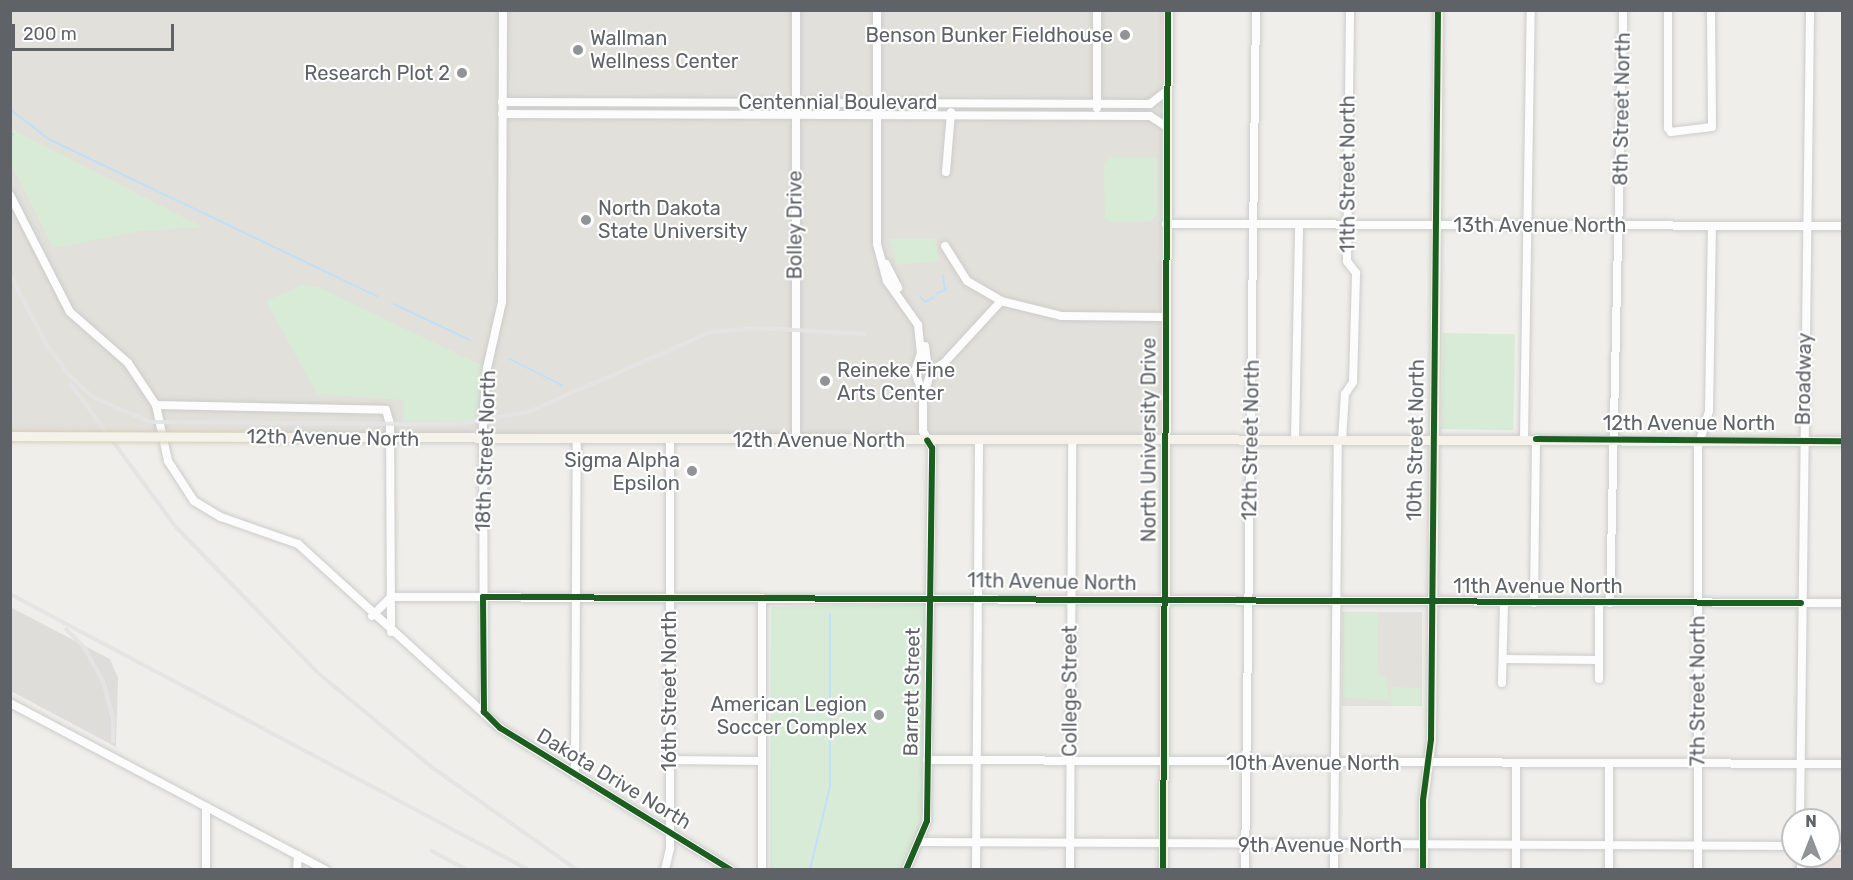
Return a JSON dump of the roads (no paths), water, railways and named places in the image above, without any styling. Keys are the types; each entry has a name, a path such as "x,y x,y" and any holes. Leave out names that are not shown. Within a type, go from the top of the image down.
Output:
{"main road":[{"name":"North University Drive","path":"1162,870 1168,10"},
{"name":"10th Street North","path":"1423,870 1432,602 1438,10"},
{"name":"12th Avenue North","path":"10,436 979,441 1614,439 1842,441"}],"street":[{"name":"18th Street North","path":"484,712 484,438 487,368 502,302 503,10"},
{"name":"Bolley Drive","path":"796,10 796,440"},
{"path":"879,10 878,249 887,280 918,325 917,375 923,396"},
{"path":"1097,10 1097,116"},
{"name":"12th Street North","path":"1245,870 1256,10"},
{"name":"11th Street North","path":"1334,870 1335,602 1340,440 1345,394 1353,382 1356,273 1347,261 1350,10"},
{"path":"1524,439 1531,10"},
{"name":"8th Street North","path":"1610,603 1623,10"},
{"path":"1668,10 1668,128 1697,132 1712,127 1712,10"},
{"name":"Broadway","path":"1800,808 1810,10"},
{"name":"Centennial Boulevard","path":"502,102 1150,104 1168,90"},
{"path":"946,172 951,102"},
{"name":"Centennial Boulevard","path":"502,114 1150,116 1167,126"},
{"path":"878,114 882,248 892,279 924,327 929,368 923,396"},
{"path":"10,195 70,312 128,363 156,405 377,407 389,417 391,632"},
{"name":"13th Avenue North","path":"1166,224 1842,226"},
{"path":"1295,440 1299,224"},
{"name":"7th Street North","path":"1698,870 1698,602 1701,440 1709,411 1712,226"},
{"path":"945,246 967,281 1000,301 1062,316 1166,317"},
{"path":"917,375 950,355 1000,301"},
{"path":"917,363 929,368"},
{"name":"Barrett Street","path":"906,870 920,842 927,821 932,448 927,440 923,396"},
{"name":"Dakota Drive North","path":"156,405 168,461 194,501 221,517 298,544 372,616 500,728 731,870"},
{"path":"575,775 577,439"},
{"name":"16th Street North","path":"665,870 669,832 670,439"},
{"name":"College Street","path":"1070,870 1072,440"},
{"path":"1534,603 1536,440"},
{"path":"976,870 979,441"},
{"path":"372,616 391,597"},
{"name":"11th Avenue North","path":"391,597 977,597 1250,602 1842,603"},
{"path":"762,598 762,870"},
{"path":"1502,683 1504,602"},
{"path":"1599,603 1599,679"},
{"path":"1503,660 1599,660"},
{"path":"10,703 325,870"},
{"path":"669,759 762,761"},
{"name":"10th Avenue North","path":"927,760 1334,764 1842,764"},
{"path":"1516,764 1516,870"},
{"path":"1609,764 1609,870"},
{"path":"206,807 206,870"},
{"name":"9th Avenue North","path":"920,842 1781,846"},
{"path":"297,870 298,855"}],"waterway":[{"path":"10,109 49,139 377,296"},
{"path":"10,137 13,134"},
{"path":"937,293 945,290 943,276"},
{"path":"921,297 926,302 934,297"},
{"path":"394,304 470,340"},
{"path":"510,359 562,385"},
{"path":"810,870 830,787 830,615"}],"railway":[{"path":"10,275 47,345"},
{"path":"42,338 68,374 93,397 150,422 459,424 528,412 711,332 759,328 866,334"},
{"path":"70,383 175,526 318,673 433,768 577,870"},
{"path":"10,594 529,870"},
{"path":"65,628 84,647 103,681 113,719 113,743"},
{"path":"430,850 467,870"}],"place":[{"name":"Benson Bunker Fieldhouse","path":"1125,35"},
{"name":"Wallman Wellness Center","path":"578,50"},
{"name":"Research Plot 2","path":"462,73"},
{"name":"North Dakota State University","path":"586,220"},
{"name":"Reineke Fine Arts Center","path":"825,381"},
{"name":"Sigma Alpha Epsilon","path":"692,471"},
{"name":"American Legion Soccer Complex","path":"879,715"}]}
